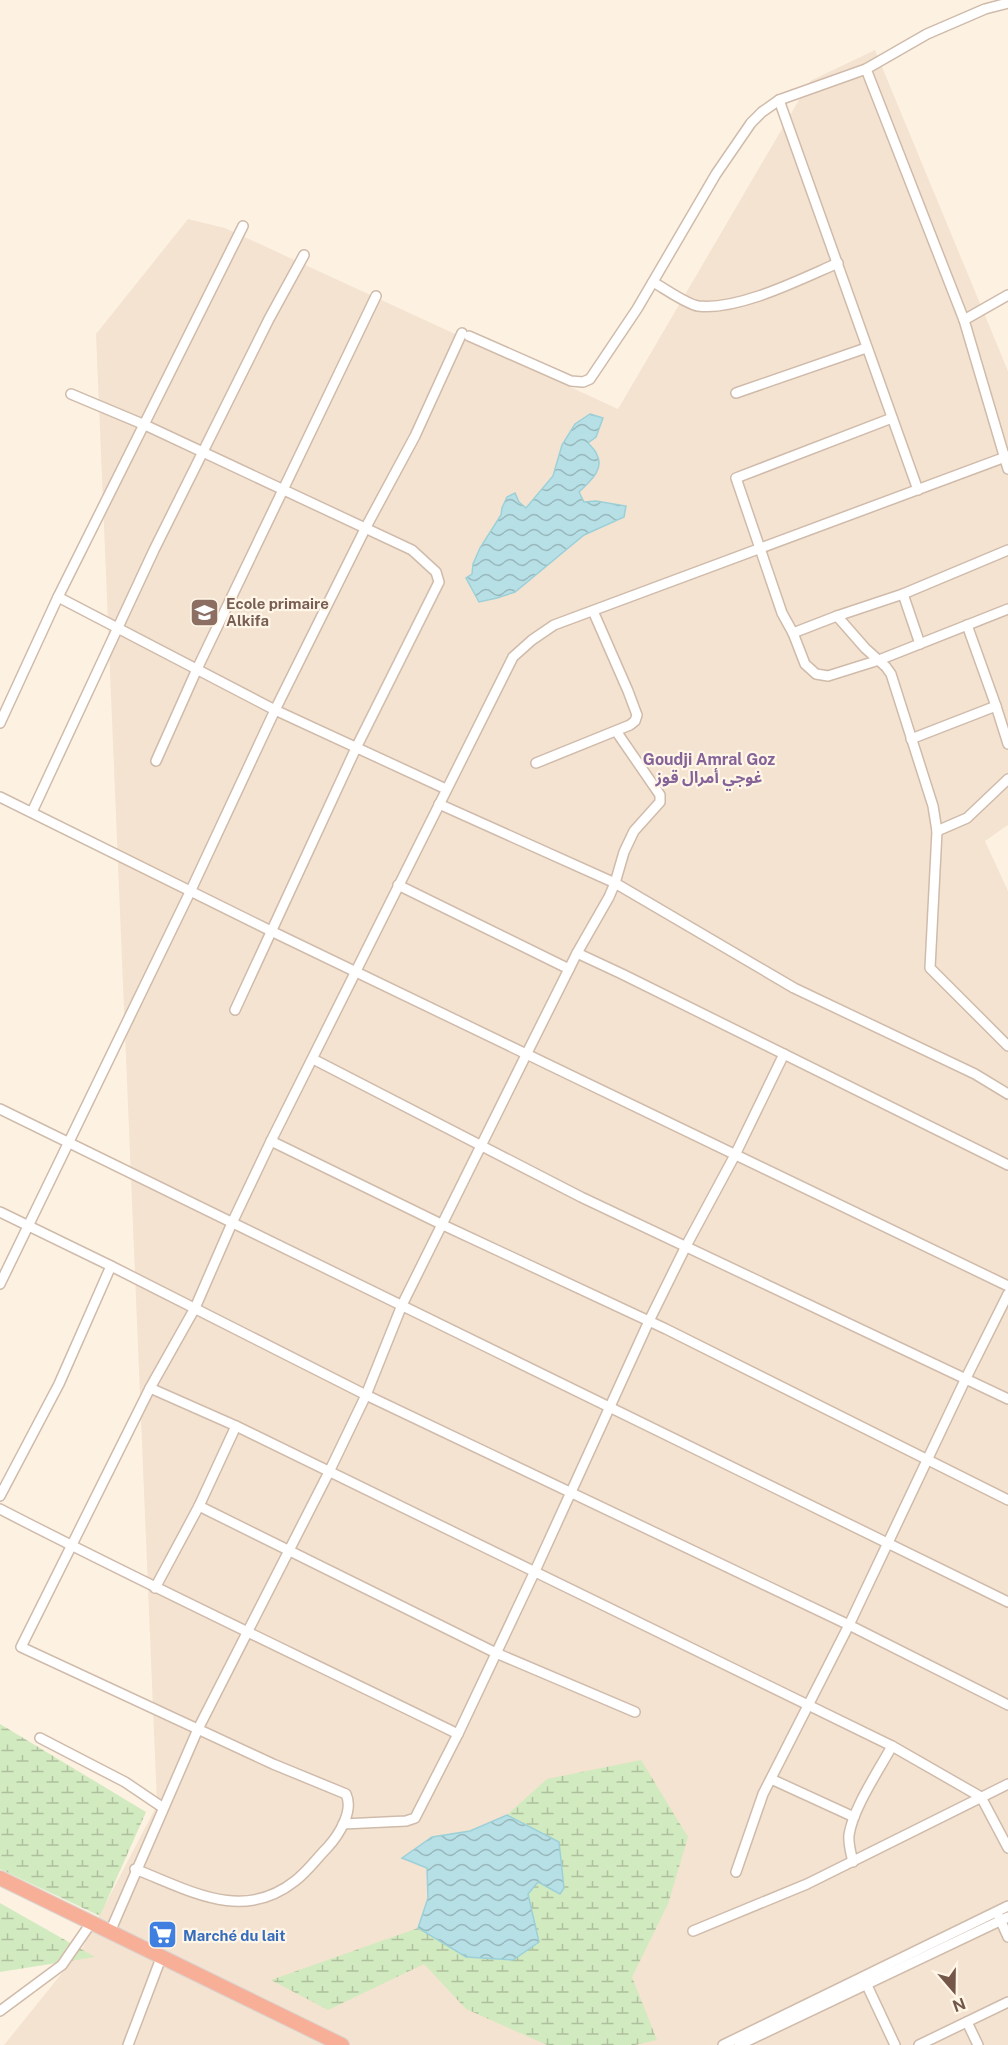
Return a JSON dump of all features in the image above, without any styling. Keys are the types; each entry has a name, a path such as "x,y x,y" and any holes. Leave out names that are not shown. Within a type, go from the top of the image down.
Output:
{"highway":[{"path":"0,1878 342,2045"}],"street":[{"path":"0,1284 191,890 275,710 465,334 571,381 583,382 590,379 653,282 716,174 751,123 779,100 866,69 927,34 986,9 1008,3"},
{"path":"866,69 964,320 1008,469"},
{"path":"779,100 918,490"},
{"path":"0,723 57,597 243,226"},
{"path":"32,812 154,550 269,319 304,255"},
{"path":"653,282 696,306 712,305 761,295 838,263"},
{"path":"964,320 1008,295"},
{"path":"156,761 376,296"},
{"path":"736,393 866,348"},
{"path":"71,394 145,425 412,550 436,572 439,582 356,748 235,1010"},
{"path":"892,418 736,478 782,613 793,633 805,664 816,674 828,676 879,660 1008,609"},
{"path":"135,1869 214,1900 258,1900 297,1880 333,1842 343,1824 349,1806 346,1794 273,1764 21,1647 150,1388 195,1308 271,1141 513,657 554,625 1006,457"},
{"path":"793,633 903,594 1008,550"},
{"path":"903,594 920,644"},
{"path":"57,597 275,710 446,789"},
{"path":"536,763 630,725 637,716 593,611"},
{"path":"837,616 891,674 933,806 937,831 930,968 1008,1046"},
{"path":"967,625 1008,744"},
{"path":"911,739 996,706"},
{"path":"110,1932 135,1869 198,1729 330,1472 366,1395 402,1305 526,1053 615,883 624,852 634,831 660,802 660,795 616,731"},
{"path":"937,831 967,818 1008,779"},
{"path":"0,797 271,931 1008,1286"},
{"path":"439,804 615,883 794,988 975,1074 1008,1094"},
{"path":"398,885 569,969"},
{"path":"577,953 1008,1165"},
{"path":"343,1824 406,1821 415,1818 458,1734 686,1246 735,1155 784,1054"},
{"path":"313,1059 581,1197 1008,1399"},
{"path":"0,1108 1008,1602"},
{"path":"271,1141 443,1225 650,1321 1008,1500"},
{"path":"0,1212 366,1395 849,1625 1008,1705"},
{"path":"0,1497 59,1384 111,1266"},
{"path":"736,1872 763,1794 849,1625 926,1460 1008,1294"},
{"path":"150,1388 236,1426 892,1746 981,1797 1008,1848"},
{"path":"155,1588 199,1506 236,1426"},
{"path":"199,1506 496,1653 635,1712"},
{"path":"0,1509 155,1588 458,1734"},
{"path":"40,1738 132,1786 162,1807"},
{"path":"853,1862 849,1835 854,1817 892,1746"},
{"path":"771,1779 854,1817"},
{"path":"693,1931 807,1884 1008,1784"},
{"path":"723,2045 1002,1917 1008,1906"},
{"path":"1002,1917 1008,1937"},
{"path":"0,2011 62,1965 91,1923"},
{"path":"128,2045 161,1958"},
{"path":"739,2045 864,1980"},
{"path":"864,1980 895,2045"},
{"path":"919,2045 1008,2002"},
{"path":"967,2022 978,2045"}],"shaded area":[{"path":"875,50 1008,371 1008,825 985,841 1008,891 1008,2045 4,2045 83,1947 157,1805 96,334 188,219 225,228 618,409 810,81"}],"green space":[{"path":"0,1724 146,1812 100,1916 0,1869"},
{"path":"641,1760 688,1837 668,1904 632,1977 657,2040 635,2045 547,2045 466,2009 424,1964 328,2010 271,1980 418,1928 466,1957 538,1882 560,1894 559,1842 507,1815 547,1779"},
{"path":"0,1903 95,1957 0,1972"}],"water":[{"path":"590,414 603,418 596,437 588,443 596,453 599,466 591,480 579,492 584,502 596,501 626,506 624,517 584,535 515,592 479,602 466,578 472,574 473,564 480,548 501,515 507,497 515,493 519,502 526,508 553,476 562,445 575,424"},
{"path":"507,1815 559,1842 564,1888 560,1894 538,1882 528,1894 539,1942 513,1960 466,1957 418,1928 428,1898 427,1868 402,1858 432,1837 470,1831"}],"place":[{"name":"Ecole primaire Alkifa","path":"205,612"},
{"name":"Marché du lait","path":"162,1935"}],"district":[{"name":"Goudji Amral Goz غوجي أمرال قوز","path":"709,768"}]}
